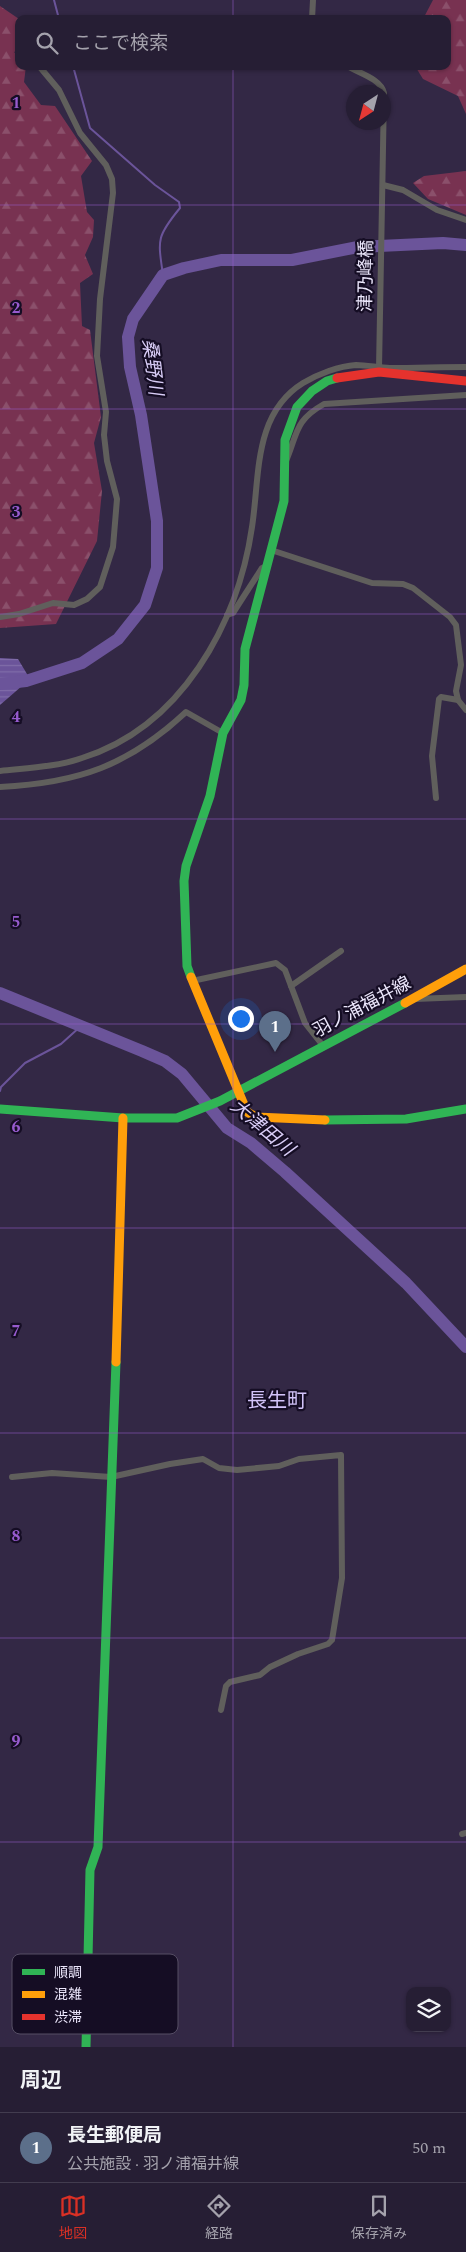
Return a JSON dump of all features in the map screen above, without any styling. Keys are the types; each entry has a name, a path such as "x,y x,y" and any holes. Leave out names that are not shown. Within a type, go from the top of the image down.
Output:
{"street":[{"path":"312,15 313,0"},
{"path":"0,617 19,614 53,603 74,604 87,600 100,587 113,547 116,527 116,499 107,461 104,435 106,412 97,356 100,300 113,193 112,179 106,165 80,133 59,90 43,70"},
{"name":"津乃峰橋","path":"354,70 383,87 383,194 379,366"},
{"path":"383,185 403,190 437,210 466,220"},
{"path":"0,771 48,766 82,758 114,745 152,720 182,691 199,669 227,615 246,561 252,528 260,453 274,412 289,394 303,383 328,372 356,365 466,367"},
{"path":"466,381 379,366 327,381 312,391 297,407 285,440 284,501 245,649 244,685 241,700 223,733 210,796 186,866 184,882 187,966 236,1090 247,1112 256,1117 360,1121 406,1119 466,1108"},
{"path":"286,461 295,431 305,418 324,404 466,395"},
{"path":"271,550 372,583 403,584 444,612 456,625 462,665 456,691 458,700 466,710"},
{"path":"227,615 233,613 262,568 267,566"},
{"path":"436,798 432,756 439,699 444,697 458,700"},
{"path":"0,787 41,784 94,772 122,760 149,744 186,712 223,733"},
{"path":"291,986 341,951"},
{"path":"192,981 276,963 285,970 305,1023 324,1047"},
{"name":"羽ノ浦福井線","path":"123,1118 177,1118 196,1112 236,1090 324,1047 466,969"},
{"path":"413,998 422,1000 466,997"},
{"path":"0,1109 123,1118 98,1847 90,1870 88,1954"},
{"path":"12,1477 52,1473 111,1477 203,1459 219,1468 237,1470 279,1466 299,1459 341,1454 342,1578 332,1640 328,1644 298,1654 270,1667 260,1675 230,1682 226,1686 221,1710"},
{"path":"86,2034 86,2047"}],"green space":[{"path":"433,0 466,0 466,114 458,96 423,79 417,70 451,70 451,15 425,15"},
{"path":"0,6 15,16 15,70 26,70 24,82 41,105 55,106 92,161 81,176 87,212 94,220 93,237 85,255 93,274 80,283 82,326 90,330 101,417 94,443 102,491 97,541 56,624 0,628"},
{"path":"466,171 466,215 428,199 413,183 424,176"}],"shaded area":[{"path":"0,658 18,659 30,679 0,705"}],"waterway":[{"path":"54,0 58,15"},
{"path":"74,70 90,128 155,185 179,202 180,208 167,226 161,239 160,254 163,275"},
{"name":"桑野川","path":"0,684 26,681 82,663 118,639 145,605 157,568 157,521 141,415 130,367 128,337 133,319 163,275 184,268 221,260 292,260 358,247 443,243 466,245"},
{"name":"大津田川","path":"0,993 165,1061 182,1074 227,1128 251,1143 285,1172 406,1283 466,1347"},
{"path":"0,1091 1,1087 25,1063 61,1044 81,1026"}],"traffic: fast":[{"path":"191,977 187,966 184,881 186,866 210,796 223,733 241,700 244,685 245,649 284,501 285,440 297,407 312,391 327,381 337,378"},
{"path":"0,1109 123,1118 177,1118 220,1101 405,1003"},
{"path":"325,1120 406,1119 466,1109"},
{"path":"88,1954 90,1870 98,1847 116,1362"},
{"path":"86,2034 86,2047"}],"traffic: slow":[{"path":"405,1003 466,969"},
{"path":"191,977 247,1112 256,1117 325,1120"},
{"path":"116,1362 123,1118"}],"traffic: jam":[{"path":"337,378 379,372 466,381"}],"place":[{"name":"長生郵便局","path":"275,1052"}],"district":[{"name":"長生町","path":"277,1401"}]}
